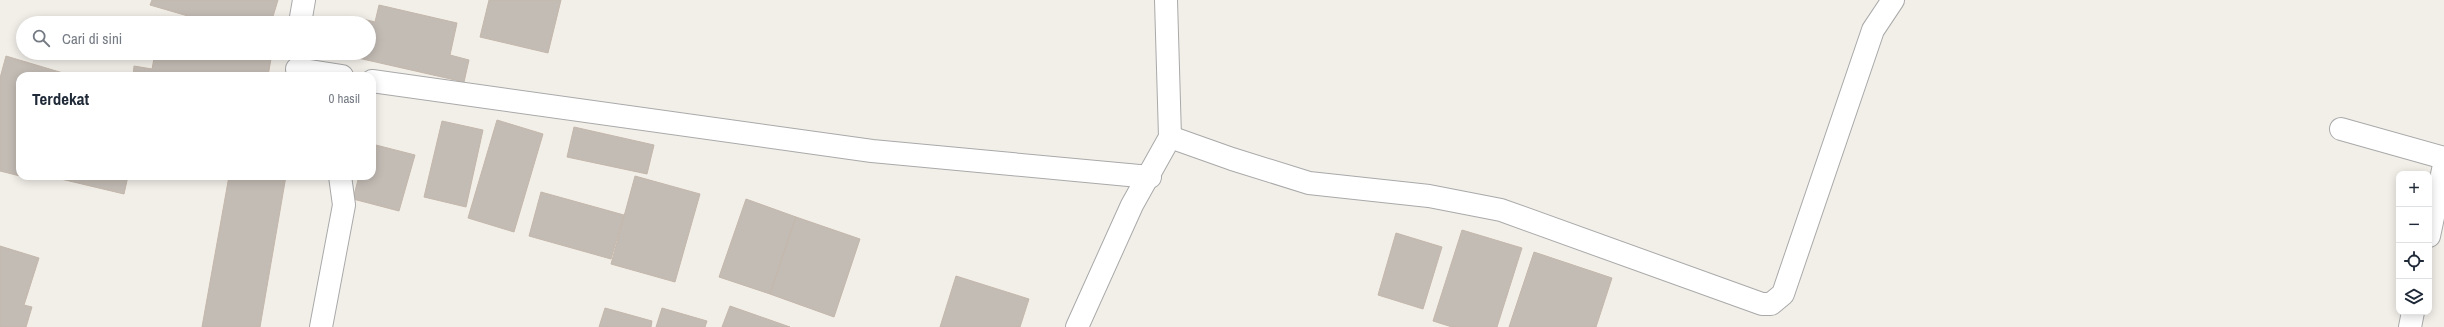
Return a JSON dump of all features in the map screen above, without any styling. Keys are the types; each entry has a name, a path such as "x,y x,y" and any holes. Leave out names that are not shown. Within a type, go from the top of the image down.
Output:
{"street":[{"path":"301,16 304,0"},
{"path":"1077,327 1132,205 1150,177 1170,137 1166,0"},
{"path":"1170,137 1232,159 1308,183 1428,196 1501,210 1762,304 1771,304 1783,294 1873,30 1892,0"},
{"path":"298,66 324,72"},
{"path":"376,82 872,151 1150,177"},
{"path":"2341,129 2444,158"},
{"path":"2432,222 2444,165"},
{"path":"321,327 344,206 341,180"},
{"path":"2410,327 2412,315"}],"building":[{"path":"152,0 278,0 273,16 188,16 150,5"},
{"path":"489,0 561,0 548,53 480,37"},
{"path":"379,5 457,23 450,55 469,60 464,82 367,60 376,60 376,18"},
{"path":"6,56 60,72 16,72 16,175 0,171 0,78"},
{"path":"154,60 271,60 269,72 133,72 134,66 152,69"},
{"path":"497,120 543,134 514,232 468,218"},
{"path":"442,121 483,130 466,207 424,197"},
{"path":"574,127 654,145 647,174 567,157"},
{"path":"376,145 415,155 399,211 353,199 358,180 376,180"},
{"path":"635,176 700,194 675,282 611,264"},
{"path":"65,180 127,180 124,194"},
{"path":"228,180 285,180 260,327 202,327"},
{"path":"541,192 624,215 611,259 529,236"},
{"path":"746,199 796,217 770,294 719,277"},
{"path":"796,217 860,239 834,317 770,294"},
{"path":"1462,230 1522,248 1497,327 1452,327 1433,321"},
{"path":"1396,233 1442,247 1423,309 1378,295"},
{"path":"0,246 39,258 24,305 32,307 26,327 0,327"},
{"path":"1534,252 1612,278 1596,327 1509,327"},
{"path":"956,276 1029,299 1020,327 940,327"},
{"path":"730,306 790,327 722,327"},
{"path":"605,308 652,321 651,327 599,327"},
{"path":"662,308 707,321 705,327 656,327"}]}
